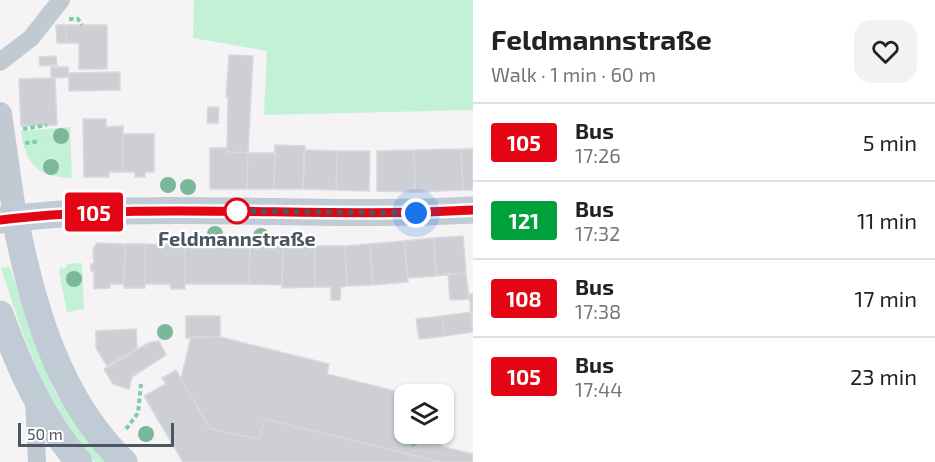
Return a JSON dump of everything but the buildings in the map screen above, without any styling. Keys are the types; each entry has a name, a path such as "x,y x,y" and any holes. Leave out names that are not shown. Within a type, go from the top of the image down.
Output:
{"main road":[{"path":"124,462 89,420 66,384 46,337 8,219 78,212 154,210 365,214 473,210"},
{"path":"0,314 33,394 49,422 79,462"}],"street":[{"path":"0,62 31,38 61,0"},
{"path":"8,121 8,219"},
{"path":"33,394 37,462"}],"path":[{"path":"8,121 47,125"},
{"path":"18,143 40,141"},
{"path":"126,429 138,413 141,384"},
{"path":"413,444 417,448"}],"green space":[{"path":"194,0 473,0 473,110 264,115 267,51 193,38"},
{"path":"70,127 72,178 50,175 35,167 26,152 21,131"},
{"path":"82,263 84,309 67,312 59,272 61,267 64,269 68,264"},
{"path":"9,266 54,390 85,438 106,462 95,462 62,417 49,393 18,321 1,268"}],"bus line":[{"name":"105","path":"0,220 78,212 165,210 365,214 473,210"}],"place":[{"name":"Feldmannstraße","path":"237,211"}],"route":[{"path":"237,211 229,211 416,213"}]}
